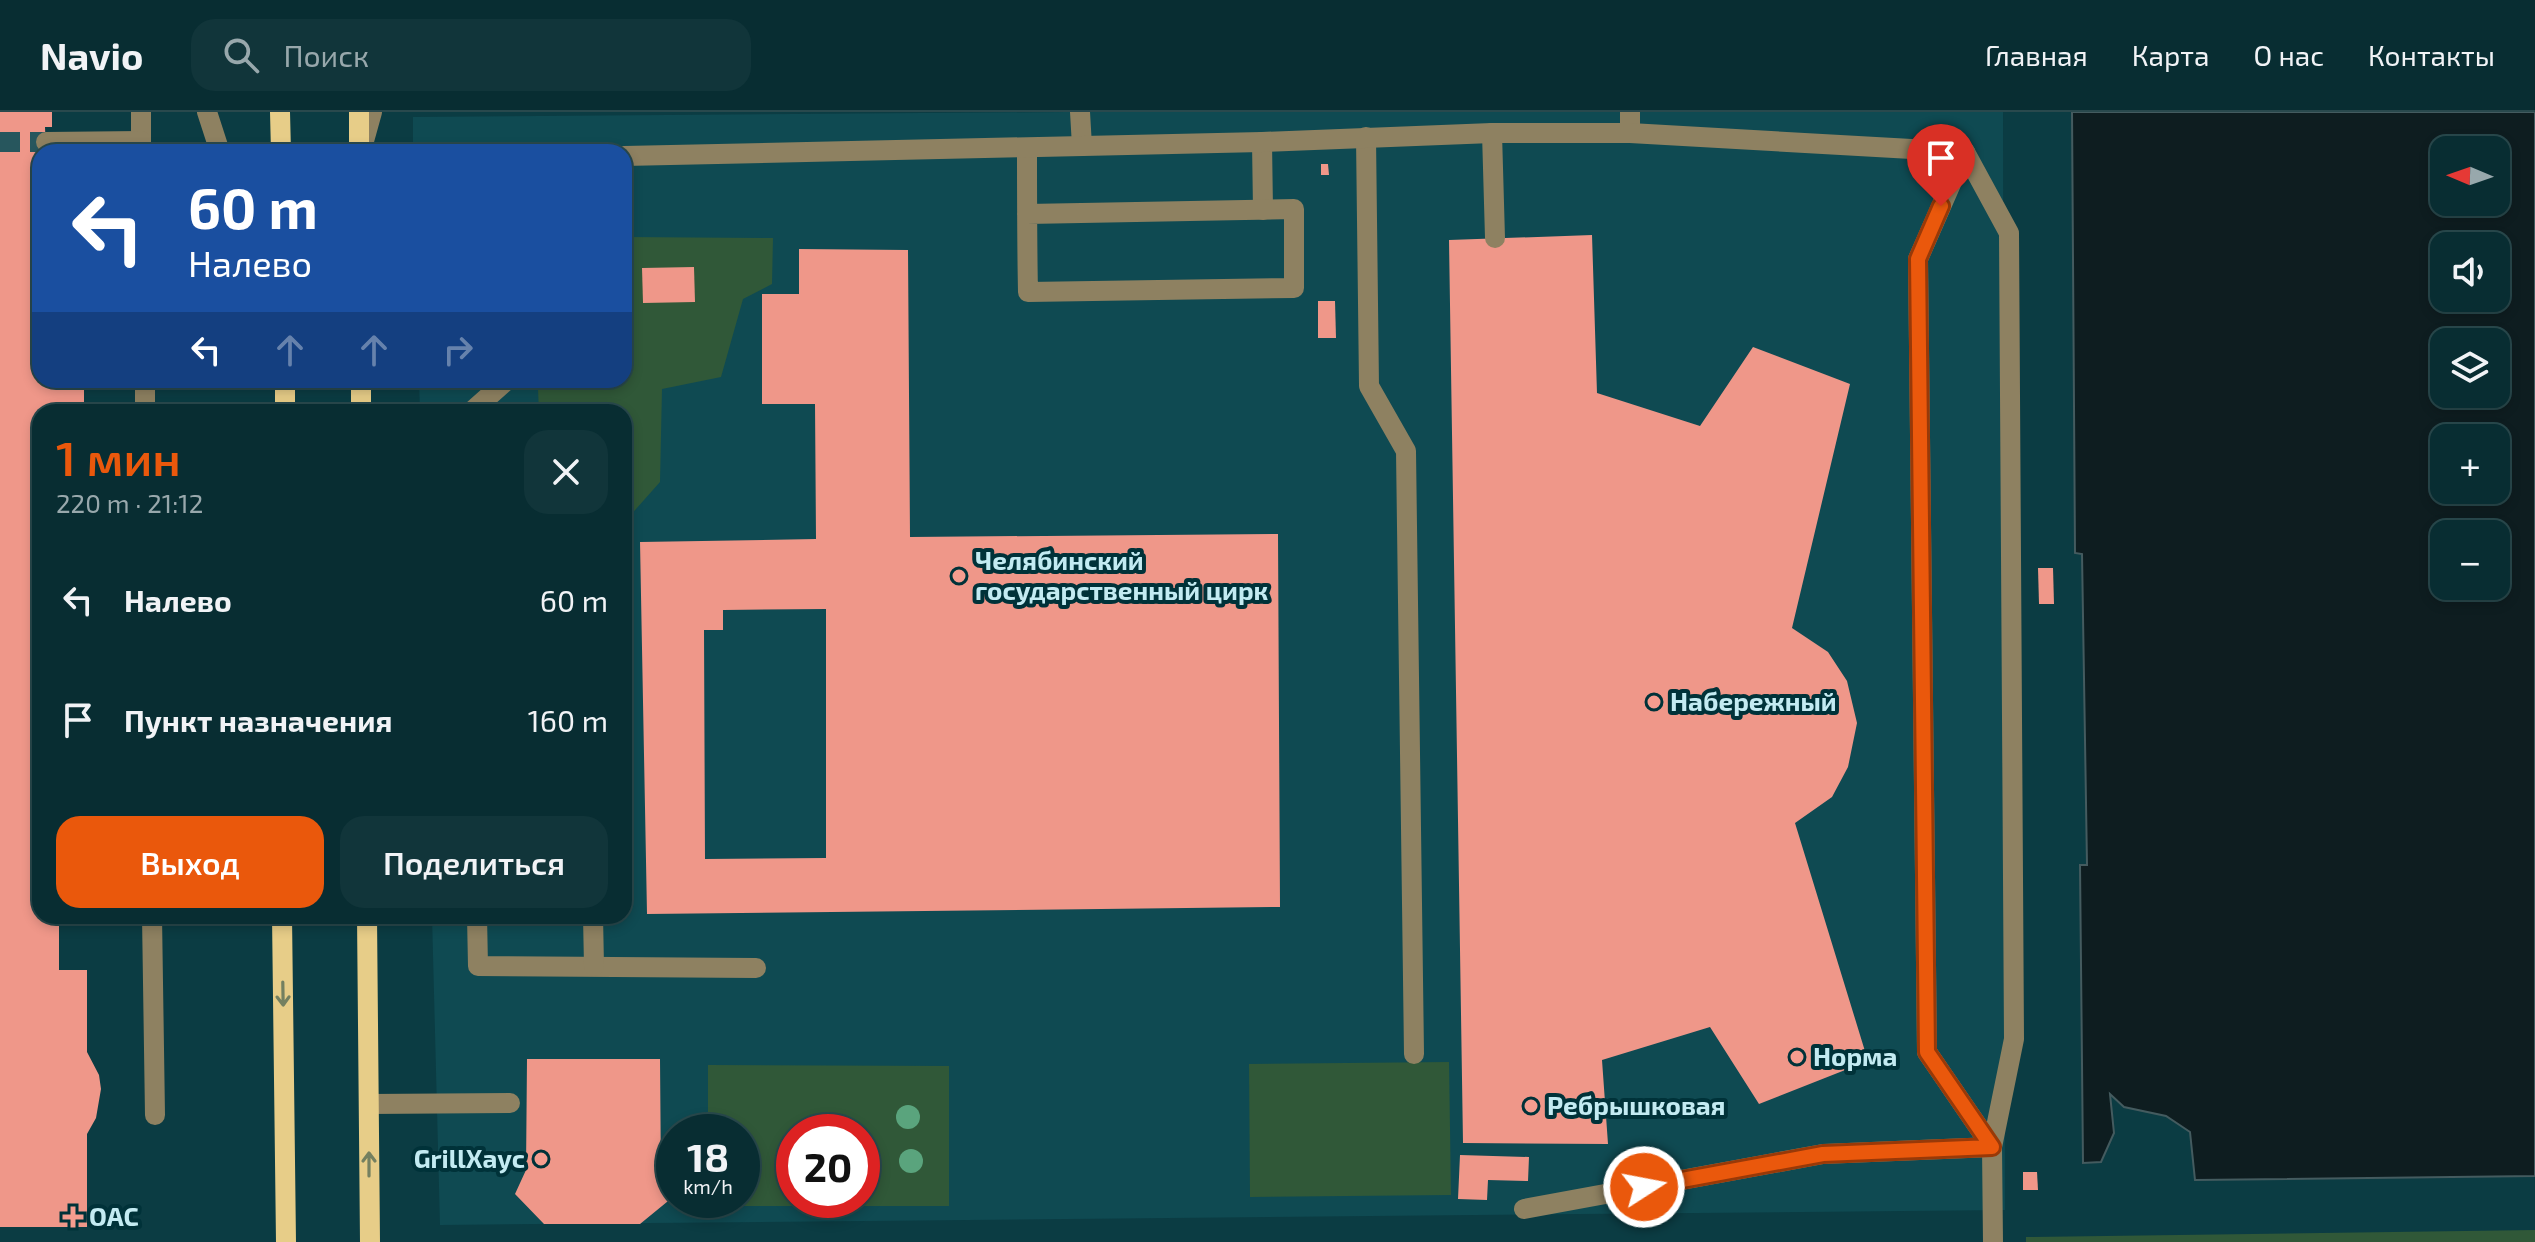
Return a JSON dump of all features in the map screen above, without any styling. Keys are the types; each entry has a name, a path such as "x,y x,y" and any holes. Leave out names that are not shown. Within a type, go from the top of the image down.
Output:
{"main road":[{"path":"280,112 281,144"},
{"path":"359,112 360,144"},
{"path":"282,924 286,1242"},
{"path":"367,924 370,1242"}],"street":[{"path":"141,112 141,144"},
{"path":"207,112 217,144"},
{"path":"362,144 372,112"},
{"path":"1080,112 1082,146"},
{"path":"1630,112 1630,133"},
{"path":"1492,133 1495,238"},
{"path":"632,156 1262,142 1492,133 1630,133 1965,152"},
{"path":"1366,137 1369,386 1406,451 1414,1054"},
{"path":"46,142 94,144"},
{"path":"1262,142 1263,210"},
{"path":"1027,148 1027,214 1028,292 1294,288 1294,209 1027,214"},
{"path":"1965,152 2009,233 2014,1039 1992,1147 1993,1242"},
{"path":"1965,152 1918,259 1927,1052 1992,1147"},
{"path":"480,404 498,388"},
{"path":"152,924 155,1115"},
{"path":"477,924 478,966 756,968"},
{"path":"593,924 594,966"},
{"path":"369,1104 510,1103"},
{"path":"1524,1209 1823,1154 1992,1147"}],"shaded area":[{"path":"1067,112 2003,112 2005,1210 440,1225 432,924 632,924 632,404 420,404 419,388 632,388 632,144 413,144 413,117"},
{"path":"2072,112 2535,112 2535,1176 2195,1180 2190,1132 2166,1116 2124,1107 2110,1094 2114,1133 2101,1162 2083,1163 2080,865 2087,865 2082,554 2075,553"}],"green space":[{"path":"632,237 773,238 772,284 743,299 721,377 662,389 660,482 632,514 632,404 539,404 538,389 492,388 632,388"},
{"path":"1449,1062 1451,1195 1250,1197 1249,1064"},
{"path":"708,1065 949,1066 949,1206 880,1206 880,1114 776,1114 776,1206 760,1206 760,1114 708,1114"},
{"path":"2535,1230 2535,1242 2026,1242 2026,1237"}],"building":[{"path":"0,112 52,112 52,127 45,127 46,144 32,144 32,388 84,388 84,404 32,404 32,924 59,924 59,970 87,970 87,1052 99,1075 101,1089 96,1118 87,1134 87,1227 0,1227"},
{"path":"1321,164 1328,164 1329,175 1321,175"},
{"name":"Набережный","path":"1592,235 1597,393 1700,426 1753,347 1850,384 1792,628 1828,652 1847,681 1857,723 1848,767 1832,797 1795,823 1868,1061 1759,1104 1710,1027 1602,1060 1608,1144 1463,1143 1449,240"},
{"name":"Челябинский государственный цирк","path":"799,249 908,250 910,537 1278,534 1280,907 647,914 640,542 816,539 815,404 762,404 762,294 799,294","holes":["826,609 826,858 705,859 704,630 723,630 723,610"]},
{"path":"694,267 695,302 643,303 642,268"},
{"path":"1318,301 1335,301 1336,338 1318,338"},
{"path":"2038,568 2053,568 2054,604 2039,604"},
{"path":"527,1059 660,1059 660,1114 656,1114 656,1211 640,1224 544,1224 515,1194 526,1170"},
{"path":"1460,1155 1529,1157 1528,1181 1488,1180 1487,1200 1458,1199"},
{"path":"2023,1172 2037,1172 2038,1190 2023,1190"}],"tunnel":[{"path":"0,142 46,142"}],"place":[{"name":"Челябинский государственный цирк","path":"959,576"},
{"name":"Набережный","path":"1654,702"},
{"name":"Норма","path":"1797,1057"},
{"name":"Ребрышковая","path":"1531,1106"},
{"name":"GrillXayc","path":"541,1159"},
{"name":"ОАС","path":"73,1217"}],"route":[{"path":"1644,1187 1823,1154 1992,1147 1927,1052 1918,259 1941,206"}]}
